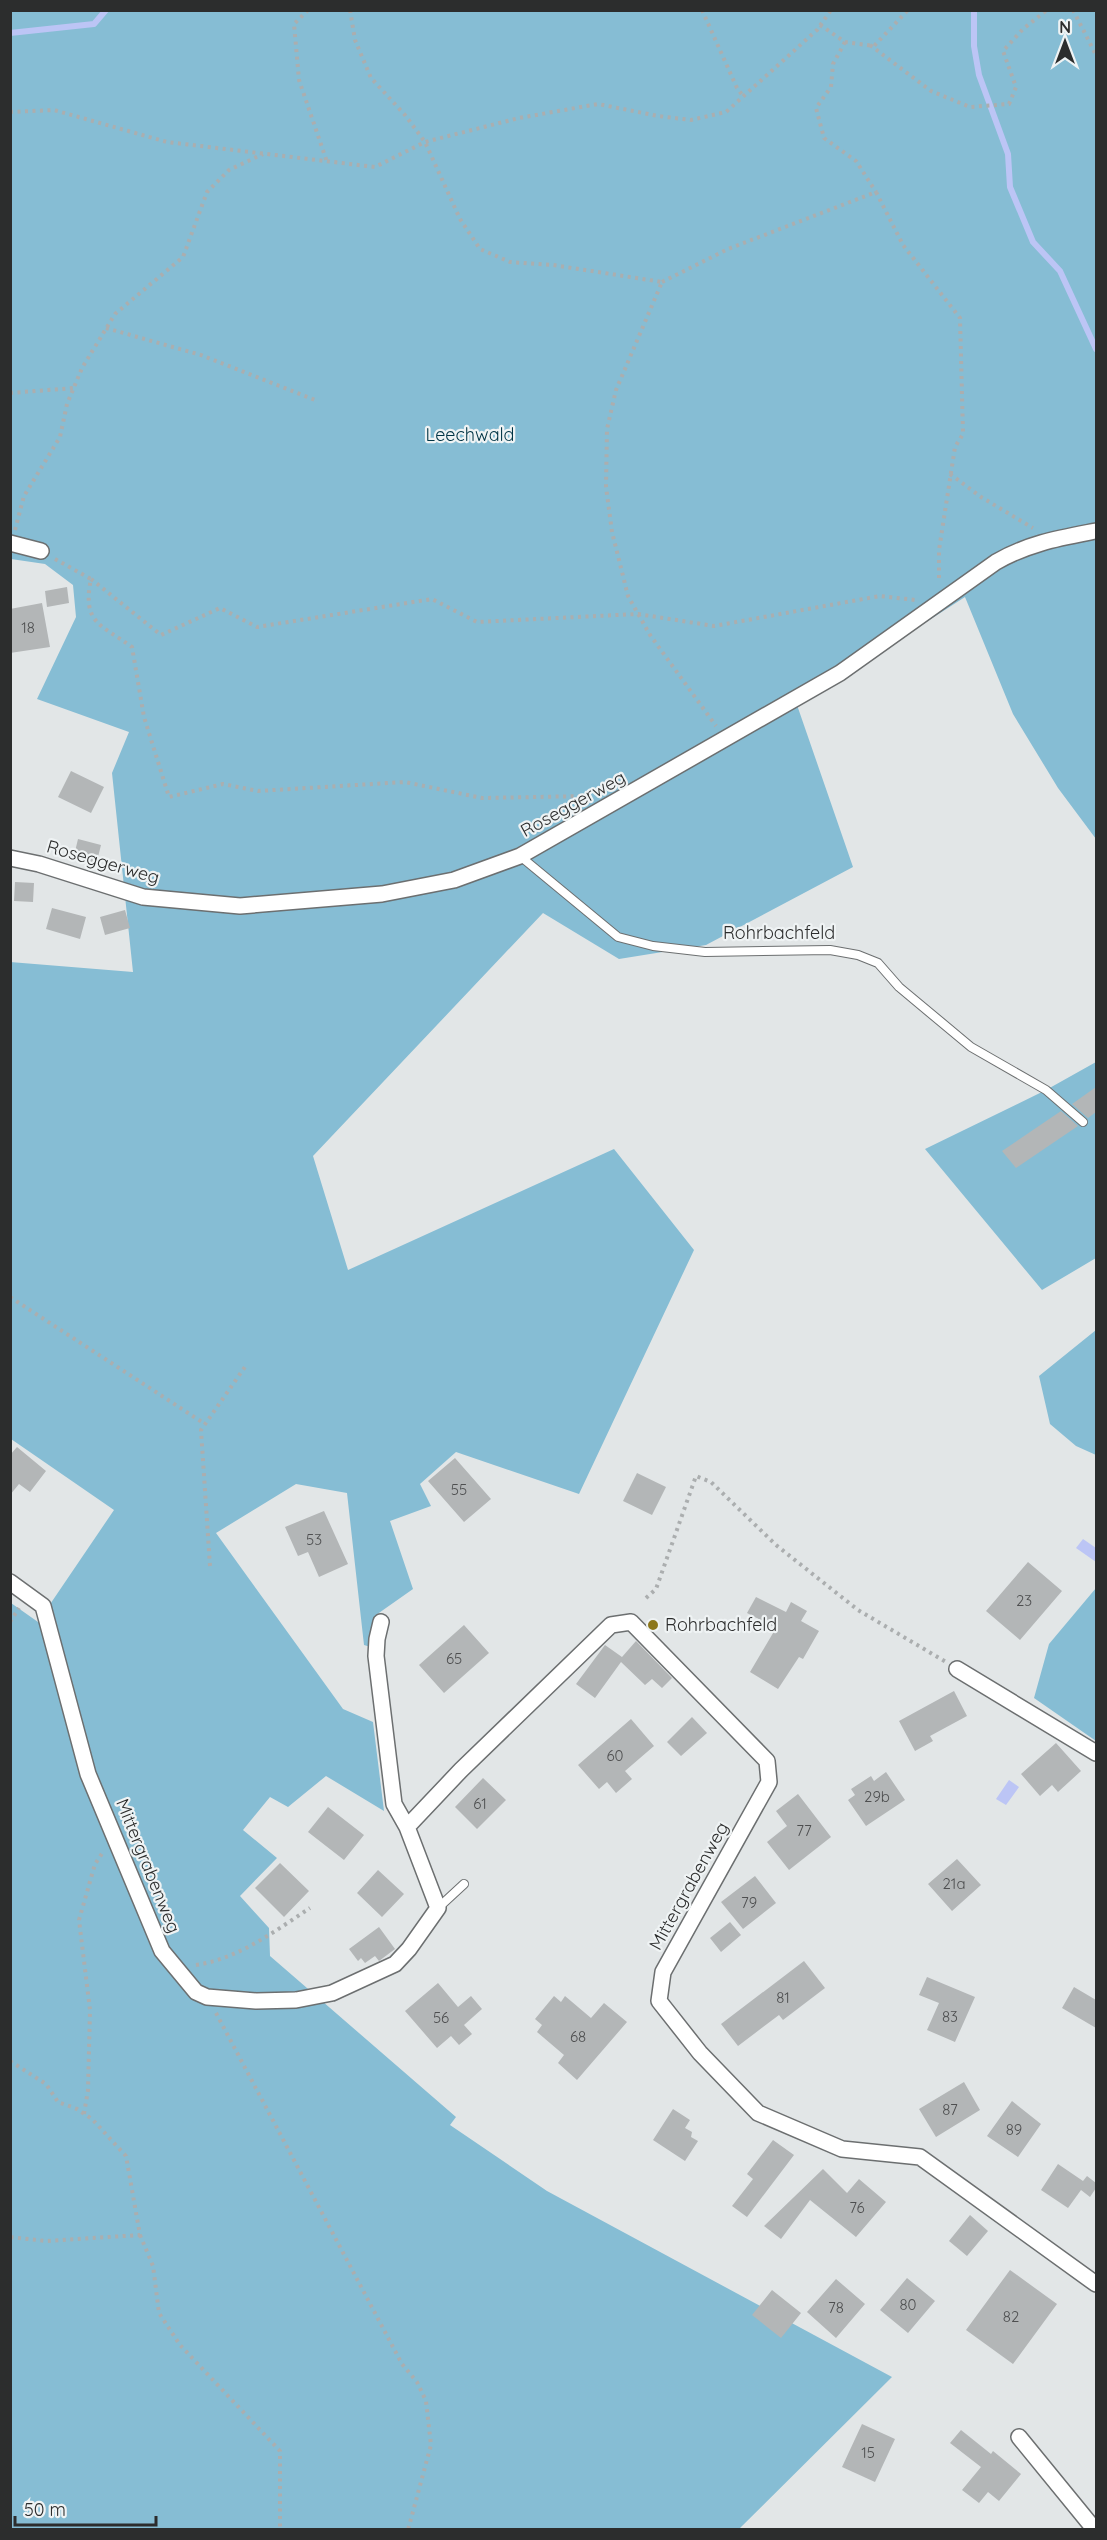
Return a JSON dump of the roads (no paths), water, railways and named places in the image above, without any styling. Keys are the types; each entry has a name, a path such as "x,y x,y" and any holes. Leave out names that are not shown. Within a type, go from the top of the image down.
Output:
{"street":[{"name":"Roseggerweg","path":"10,858 39,864 144,897 240,906 382,894 454,880 520,856 840,673 996,562 1018,549 1051,539 1096,531"},
{"path":"11,543 41,551"},
{"name":"Mittergrabenweg","path":"10,1582 43,1606 88,1774 162,1951 196,1992 207,1996 256,2001 296,2000 332,1993 395,1964 415,1942 438,1908"},
{"path":"381,1622 376,1656 394,1804 407,1827 438,1908"},
{"name":"Mittergrabenweg","path":"407,1827 461,1770 611,1625 631,1622 767,1761 769,1782 663,1972 659,2001 700,2053 758,2113 842,2149 920,2157 1096,2284"},
{"path":"957,1669 1096,1753"},
{"path":"1019,2437 1095,2529"}],"lane":[{"name":"Rohrbachfeld","path":"520,856 618,937 653,946 705,952 830,950 858,955 878,963 898,987 971,1047 1046,1090 1083,1122"},
{"path":"438,1908 464,1884"}],"waterway":[{"path":"10,33 94,24 106,10"},
{"path":"974,10 974,46 979,75 1008,154 1010,187 1033,242 1060,271 1096,349"}],"place":[{"name":"Rohrbachfeld","path":"653,1625"}],"park label":[{"name":"Leechwald","path":"470,435"}]}
